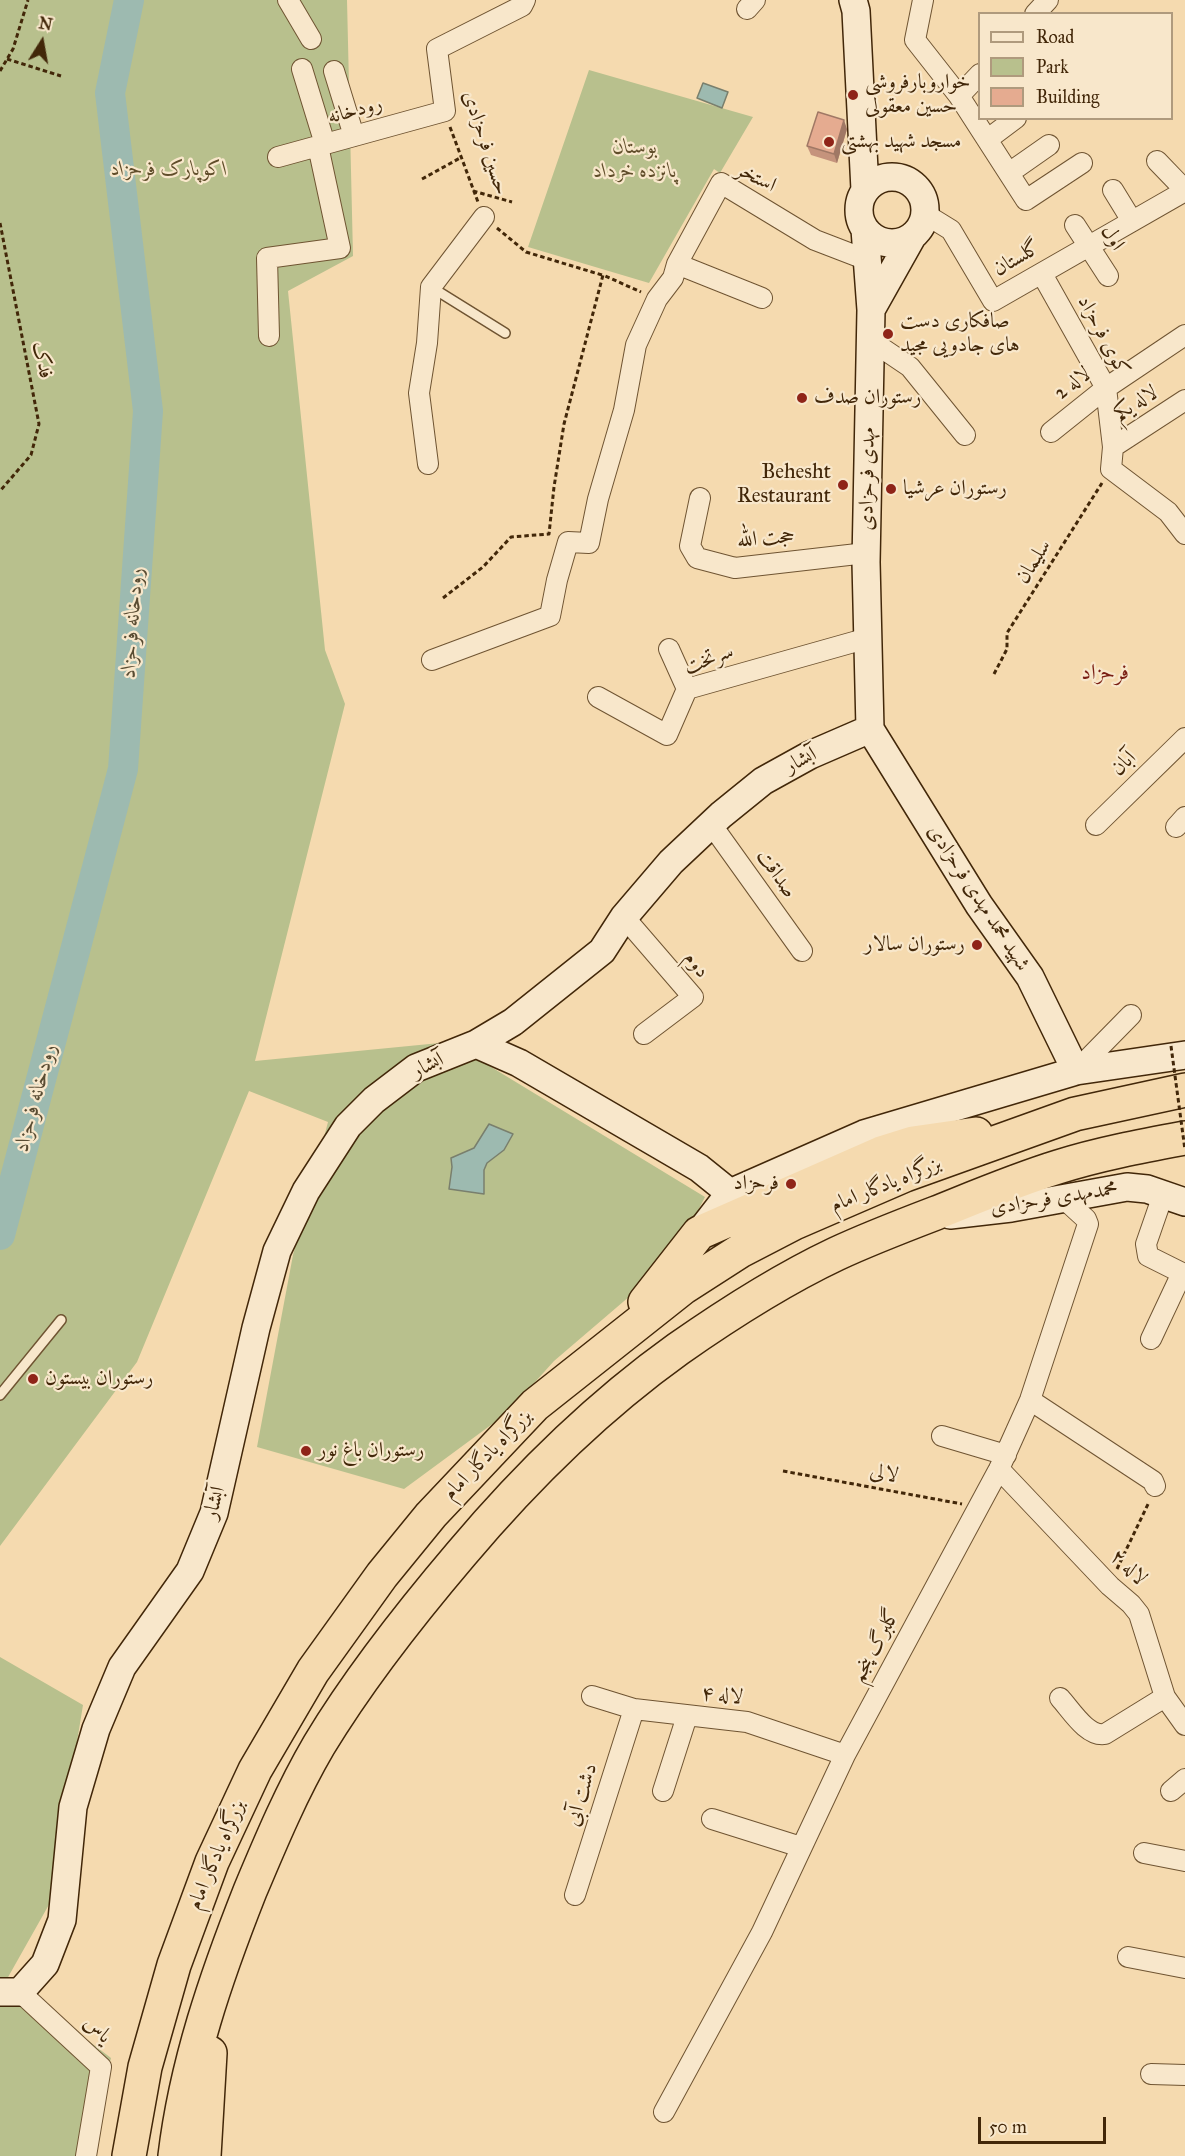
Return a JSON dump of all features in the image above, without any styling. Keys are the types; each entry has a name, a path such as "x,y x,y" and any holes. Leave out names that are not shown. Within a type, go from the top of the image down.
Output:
{"highway":[{"name":"بزرگراه یادگار امام","path":"129,2156 132,2129 159,2010 212,1862 255,1770 320,1661 382,1575 431,1515 535,1405 684,1287 740,1251 794,1223 905,1174 1075,1114 1185,1090"},
{"path":"613,1343 699,1233 880,1152 913,1143 1047,1124"},
{"path":"175,2156 185,2088 226,1950 286,1806 319,1746 353,1693 419,1604 501,1507 611,1401 678,1349 791,1278 836,1254 922,1218 1059,1166 1104,1154 1185,1138"},
{"path":"204,2152 213,1991"}],"street":[{"path":"288,0 311,39"},
{"name":"حسین فرحزادی","path":"445,111 437,49 522,6 525,0"},
{"path":"923,0 915,40 988,139 1026,200 1082,162"},
{"path":"859,4 861,129 865,190"},
{"path":"268,336 267,258 340,248 322,145 302,69"},
{"path":"334,71 354,136"},
{"path":"958,96 978,76"},
{"name":"رودخانه","path":"278,157 445,111"},
{"path":"988,139 1013,120"},
{"path":"861,129 875,152 895,177"},
{"path":"1010,173 1049,145"},
{"path":"1157,161 1185,190"},
{"path":"872,310 912,237 923,223 925,214 925,203 914,185 895,177 873,182 860,199 858,210 865,229 881,242 902,242 912,237"},
{"name":"استخر","path":"677,264 720,183 815,240 867,260"},
{"path":"1113,190 1132,221"},
{"name":"گلستان","path":"925,214 951,230 993,301 1185,190"},
{"path":"428,464 419,393 427,343 431,287 484,218"},
{"name":"اول","path":"1075,225 1108,276"},
{"name":"مهدی فرحزادی","path":"865,229 872,310 866,553 870,729"},
{"path":"432,660 550,616 568,542 589,543 598,499 624,410 636,345 657,299 673,278 677,264 762,298"},
{"name":"کوی فرحزاد","path":"1042,274 1106,388 1113,447 1111,469"},
{"name":"لاله 2","path":"1051,432 1106,388 1185,335"},
{"path":"870,340 910,367 965,435"},
{"name":"لاله یکم","path":"1113,447 1185,400"},
{"path":"1111,469 1168,513 1185,534"},
{"name":"حجت الله","path":"700,498 690,546 697,558 735,568 866,553"},
{"name":"سرتخت","path":"598,697 667,735 687,689 868,638"},
{"path":"669,649 687,689"},
{"name":"آبشار","path":"10,1992 45,1964 62,1920 73,1807 96,1729 122,1667 190,1571 214,1513 256,1328 274,1262 306,1191 348,1126 374,1100 416,1068 476,1044 513,1022 602,951 624,917 671,862 711,824 763,781 810,755 870,729"},
{"name":"شهید محمد مهدی فرحزادی","path":"870,729 979,905 1030,977 1076,1071"},
{"name":"آبان","path":"1096,825 1181,750"},
{"name":"صداقت","path":"711,824 802,951"},
{"name":"دوم","path":"624,917 693,997 644,1034"},
{"path":"1076,1071 1131,1015"},
{"path":"476,1044 519,1063 699,1168 730,1193"},
{"path":"699,1233 730,1193 864,1134 1076,1071 1178,1051"},
{"name":"محمدمهدی فرحزادی","path":"922,1218 1011,1208 1127,1187 1147,1189 1174,1199"},
{"name":"گلبرگ پنجم","path":"664,2112 762,1932 845,1755 979,1507 1030,1400 1088,1224 1086,1219 1063,1198"},
{"path":"1151,1339 1182,1273 1149,1256 1146,1244 1174,1199"},
{"path":"1030,1400 1153,1481 1155,1486"},
{"path":"942,1436 1002,1462"},
{"name":"لاله ۲","path":"1002,1462 1110,1586 1139,1614 1165,1696 1185,1725"},
{"name":"لاله ۴","path":"592,1696 634,1709 747,1722 845,1755"},
{"path":"1060,1698 1088,1728 1095,1734 1101,1735 1165,1696"},
{"name":"دشت آبی","path":"575,1895 634,1709"},
{"path":"663,1791 687,1716"},
{"path":"712,1819 801,1847"},
{"path":"1144,1853 1185,1861"},
{"path":"1128,1957 1185,1968"},
{"name":"یاس","path":"10,1992 102,2067 86,2156"},
{"path":"1151,2074 1185,2075"}],"lane":[{"path":"431,287 505,333"},
{"path":"0,1395 61,1320"}],"path":[{"path":"0,71 13,49 28,0"},
{"path":"7,59 61,76"},
{"name":"حسین فرحزادی","path":"445,111 460,158 484,218 526,252 603,275 657,299"},
{"path":"422,179 460,158"},
{"path":"473,191 512,202"},
{"name":"فدک","path":"0,224 39,424 31,455 0,491"},
{"path":"443,598 483,567 511,537 549,534 564,424 603,275"},
{"name":"سلیمان","path":"994,674 1007,650 1007,633 1111,469"},
{"path":"1178,1051 1185,1150"},
{"name":"لالی","path":"783,1471 979,1507"},
{"path":"1110,1586 1155,1486"}],"green space":[{"name":"اکوپارک فرحزاد","path":"0,0 347,0 353,256 288,291 325,650 345,704 255,1061 450,1042 705,1197 688,1230 644,1284 554,1361 495,1422 404,1489 257,1447 293,1255 328,1122 249,1091 137,1362 0,1546"},
{"name":"بوستان پانزده خرداد","path":"589,70 753,117 720,173 714,169 649,283 528,247"},
{"path":"0,1657 83,1705 51,1901 7,1979 111,2058 87,2156 0,2156"}],"water":[{"path":"703,83 728,92 722,108 697,98"},
{"path":"489,1124 513,1134 504,1150 487,1163 484,1170 484,1194 449,1189 451,1158 474,1148"}],"building":[{"name":"مسجد شهید بهشتی","path":"818,112 844,120 834,154 807,146"}],"waterway":[{"name":"رودخانه فرحزاد","path":"0,1235 123,769 148,411 110,93 129,0"}],"place":[{"name":"خواروبارفروشی حسین معقولی","path":"853,95"},
{"name":"مسجد شهید بهشتی","path":"829,142"},
{"name":"صافکاری دست های جادویی مجید","path":"888,334"},
{"name":"رستوران صدف","path":"802,398"},
{"name":"Behesht Restaurant","path":"843,485"},
{"name":"رستوران عرشیا","path":"891,489"},
{"name":"رستوران سالار","path":"977,945"},
{"name":"فرحزاد","path":"791,1184"},
{"name":"رستوران بیستون","path":"33,1379"},
{"name":"رستوران باغ نور","path":"306,1451"}],"district":[{"name":"فرحزاد","path":"1105,674"}]}
